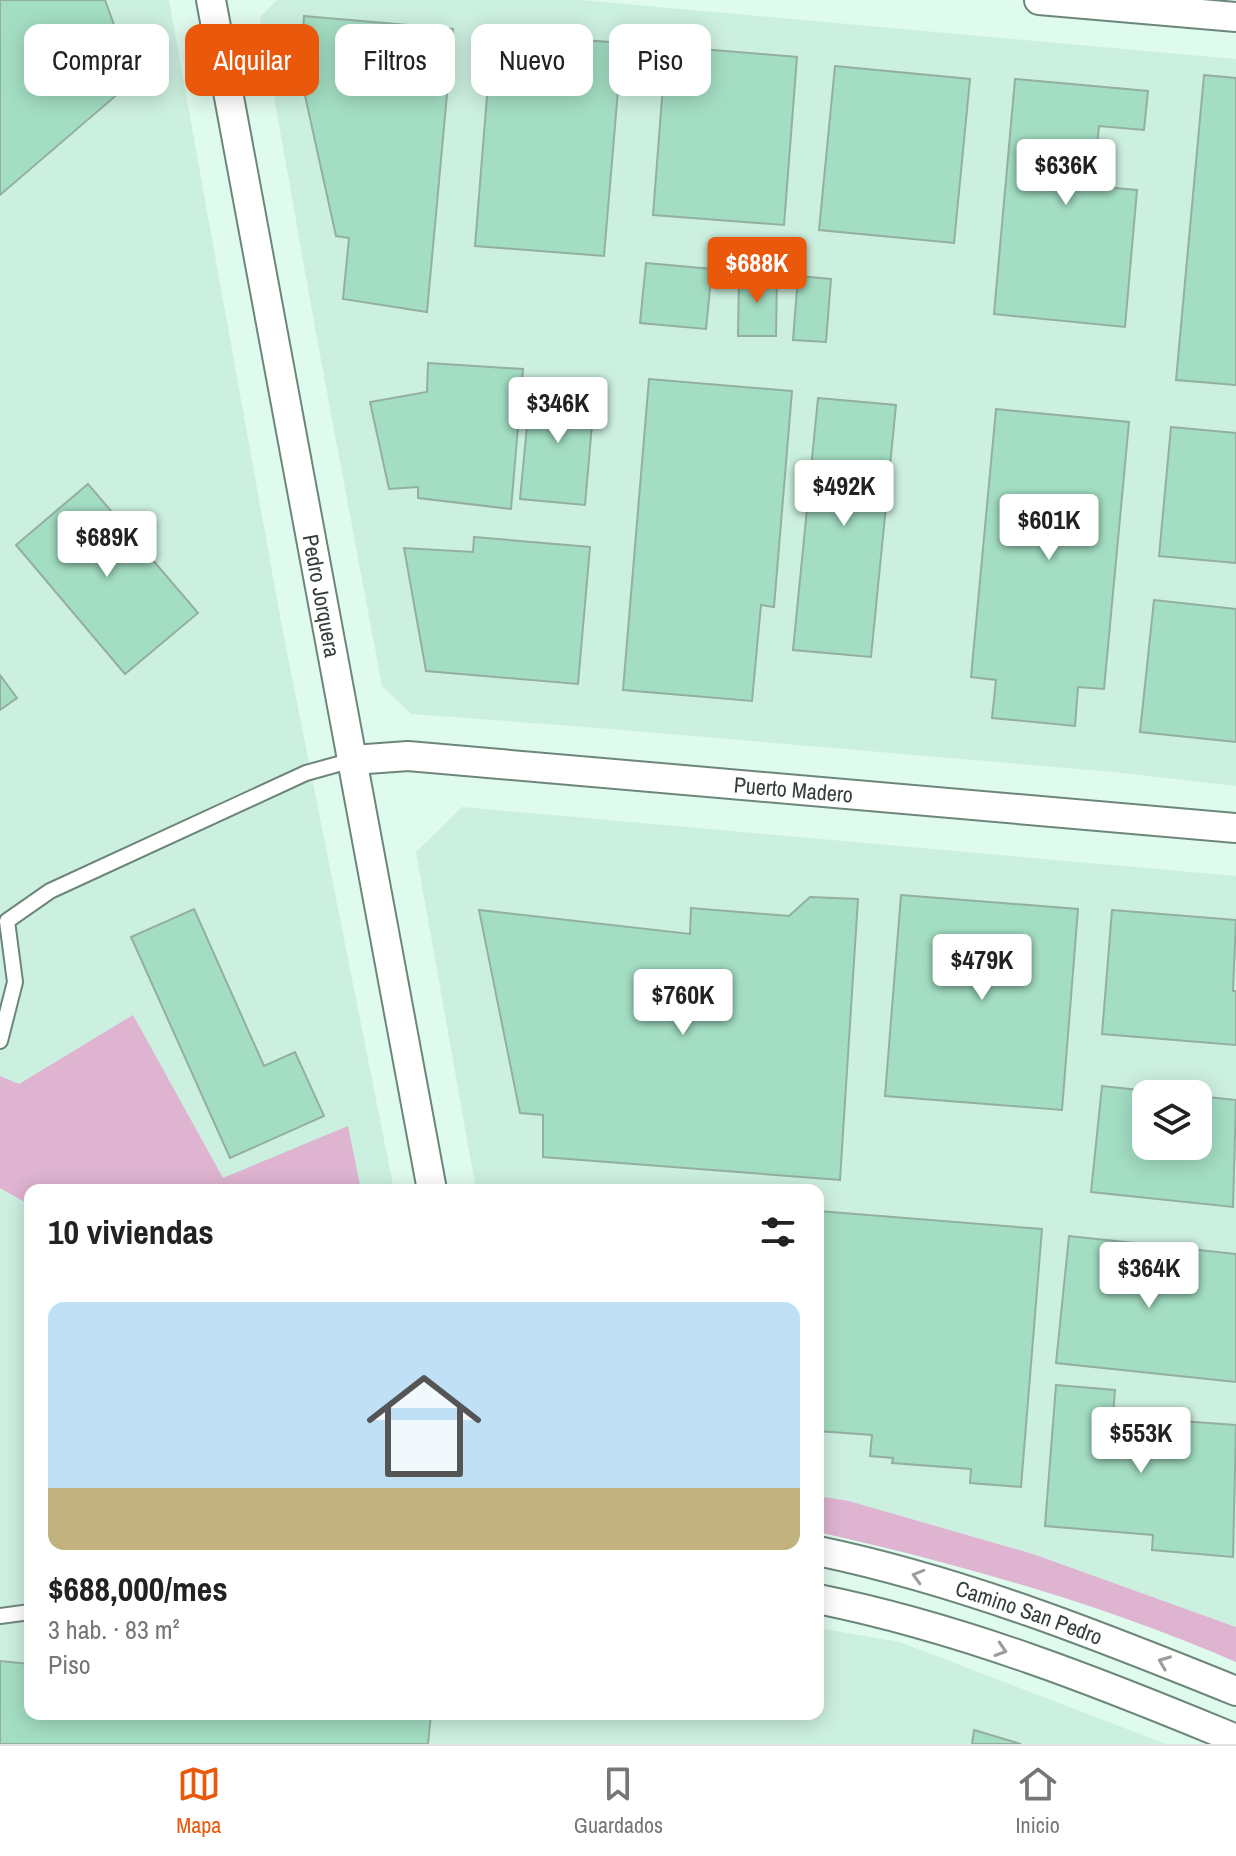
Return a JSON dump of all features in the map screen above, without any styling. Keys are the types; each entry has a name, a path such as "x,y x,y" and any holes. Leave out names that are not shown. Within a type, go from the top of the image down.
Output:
{"street":[{"name":"Pedro Jorquera","path":"211,0 431,1184"},
{"path":"1039,0 1236,17"},
{"name":"Puerto Madero","path":"353,760 408,756 1236,828"},
{"name":"Camino San Pedro","path":"824,1552 970,1591 1236,1691"},
{"name":"Camino San Pedro","path":"824,1600 900,1619 1023,1657 1236,1739"}],"lane":[{"path":"0,1041 15,982 7,921 50,891 306,773 353,760"},
{"path":"0,1616 24,1613"}],"shaded area":[{"path":"0,0 169,0 282,627 393,1184 24,1184 24,1720 824,1720 824,1629 900,1642 1166,1744 0,1744"},
{"path":"277,0 580,0 1236,59 1236,786 1113,772 411,714 382,686 274,96 319,96 319,24 261,24 260,17"},
{"path":"462,807 1236,876 1236,1627 1033,1554 849,1501 824,1497 824,1184 475,1184 416,852"},
{"path":"133,1015 223,1178 348,1126 360,1184 24,1184 24,1202 0,1188 0,1076 19,1084"},
{"path":"824,1497 849,1501 1033,1554 1236,1627 1236,1662 1082,1604 924,1558 824,1533"}],"building":[{"path":"0,0 105,0 114,24 24,24 24,96 115,96 0,195"},
{"path":"304,16 396,24 335,24 335,96 447,96 427,312 343,299 349,238 336,236 305,96 319,96 319,24 303,24"},
{"path":"593,41 609,42 609,96 618,96 604,256 475,246 487,96 593,96"},
{"path":"711,50 797,57 784,225 653,215 662,96 711,96"},
{"path":"835,66 970,79 954,243 819,230"},
{"path":"1204,75 1236,78 1236,385 1176,380"},
{"path":"1015,79 1148,91 1144,130 1099,126 1093,186 1137,190 1125,327 994,314"},
{"path":"646,263 712,269 706,329 640,323"},
{"path":"739,274 777,275 776,336 738,336"},
{"path":"798,276 831,279 826,342 793,340"},
{"path":"428,363 523,369 511,509 418,498 418,487 389,489 370,402 427,392"},
{"path":"649,379 792,391 774,607 761,605 752,701 623,690"},
{"path":"531,384 595,390 585,505 520,499"},
{"path":"818,398 896,405 871,657 793,650"},
{"path":"996,409 1129,422 1104,689 1078,687 1075,726 992,718 996,680 971,677"},
{"path":"1171,427 1236,433 1236,563 1159,556"},
{"path":"88,484 198,613 125,674 16,545"},
{"path":"474,537 590,547 578,684 426,671 404,548 473,552"},
{"path":"1154,600 1236,609 1236,742 1140,732"},
{"path":"0,675 17,698 0,710"},
{"path":"901,895 1078,909 1062,1110 885,1096"},
{"path":"810,897 858,899 840,1180 543,1157 543,1115 520,1113 479,910 690,934 691,908 789,916"},
{"path":"194,909 264,1066 295,1052 324,1116 230,1158 131,937"},
{"path":"1112,910 1236,920 1233,991 1236,991 1236,1045 1102,1034"},
{"path":"1102,1086 1132,1089 1132,1160 1212,1160 1212,1097 1236,1100 1233,1207 1091,1192"},
{"path":"824,1211 1042,1229 1021,1487 970,1483 971,1469 892,1463 893,1458 870,1456 872,1435 824,1431"},
{"path":"1069,1236 1236,1254 1236,1382 1056,1363"},
{"path":"1056,1385 1115,1390 1113,1416 1236,1425 1233,1557 1152,1550 1153,1535 1045,1526"},
{"path":"0,1661 24,1663 24,1720 430,1720 428,1744 0,1744"},
{"path":"974,1730 1021,1744 972,1744"}]}
